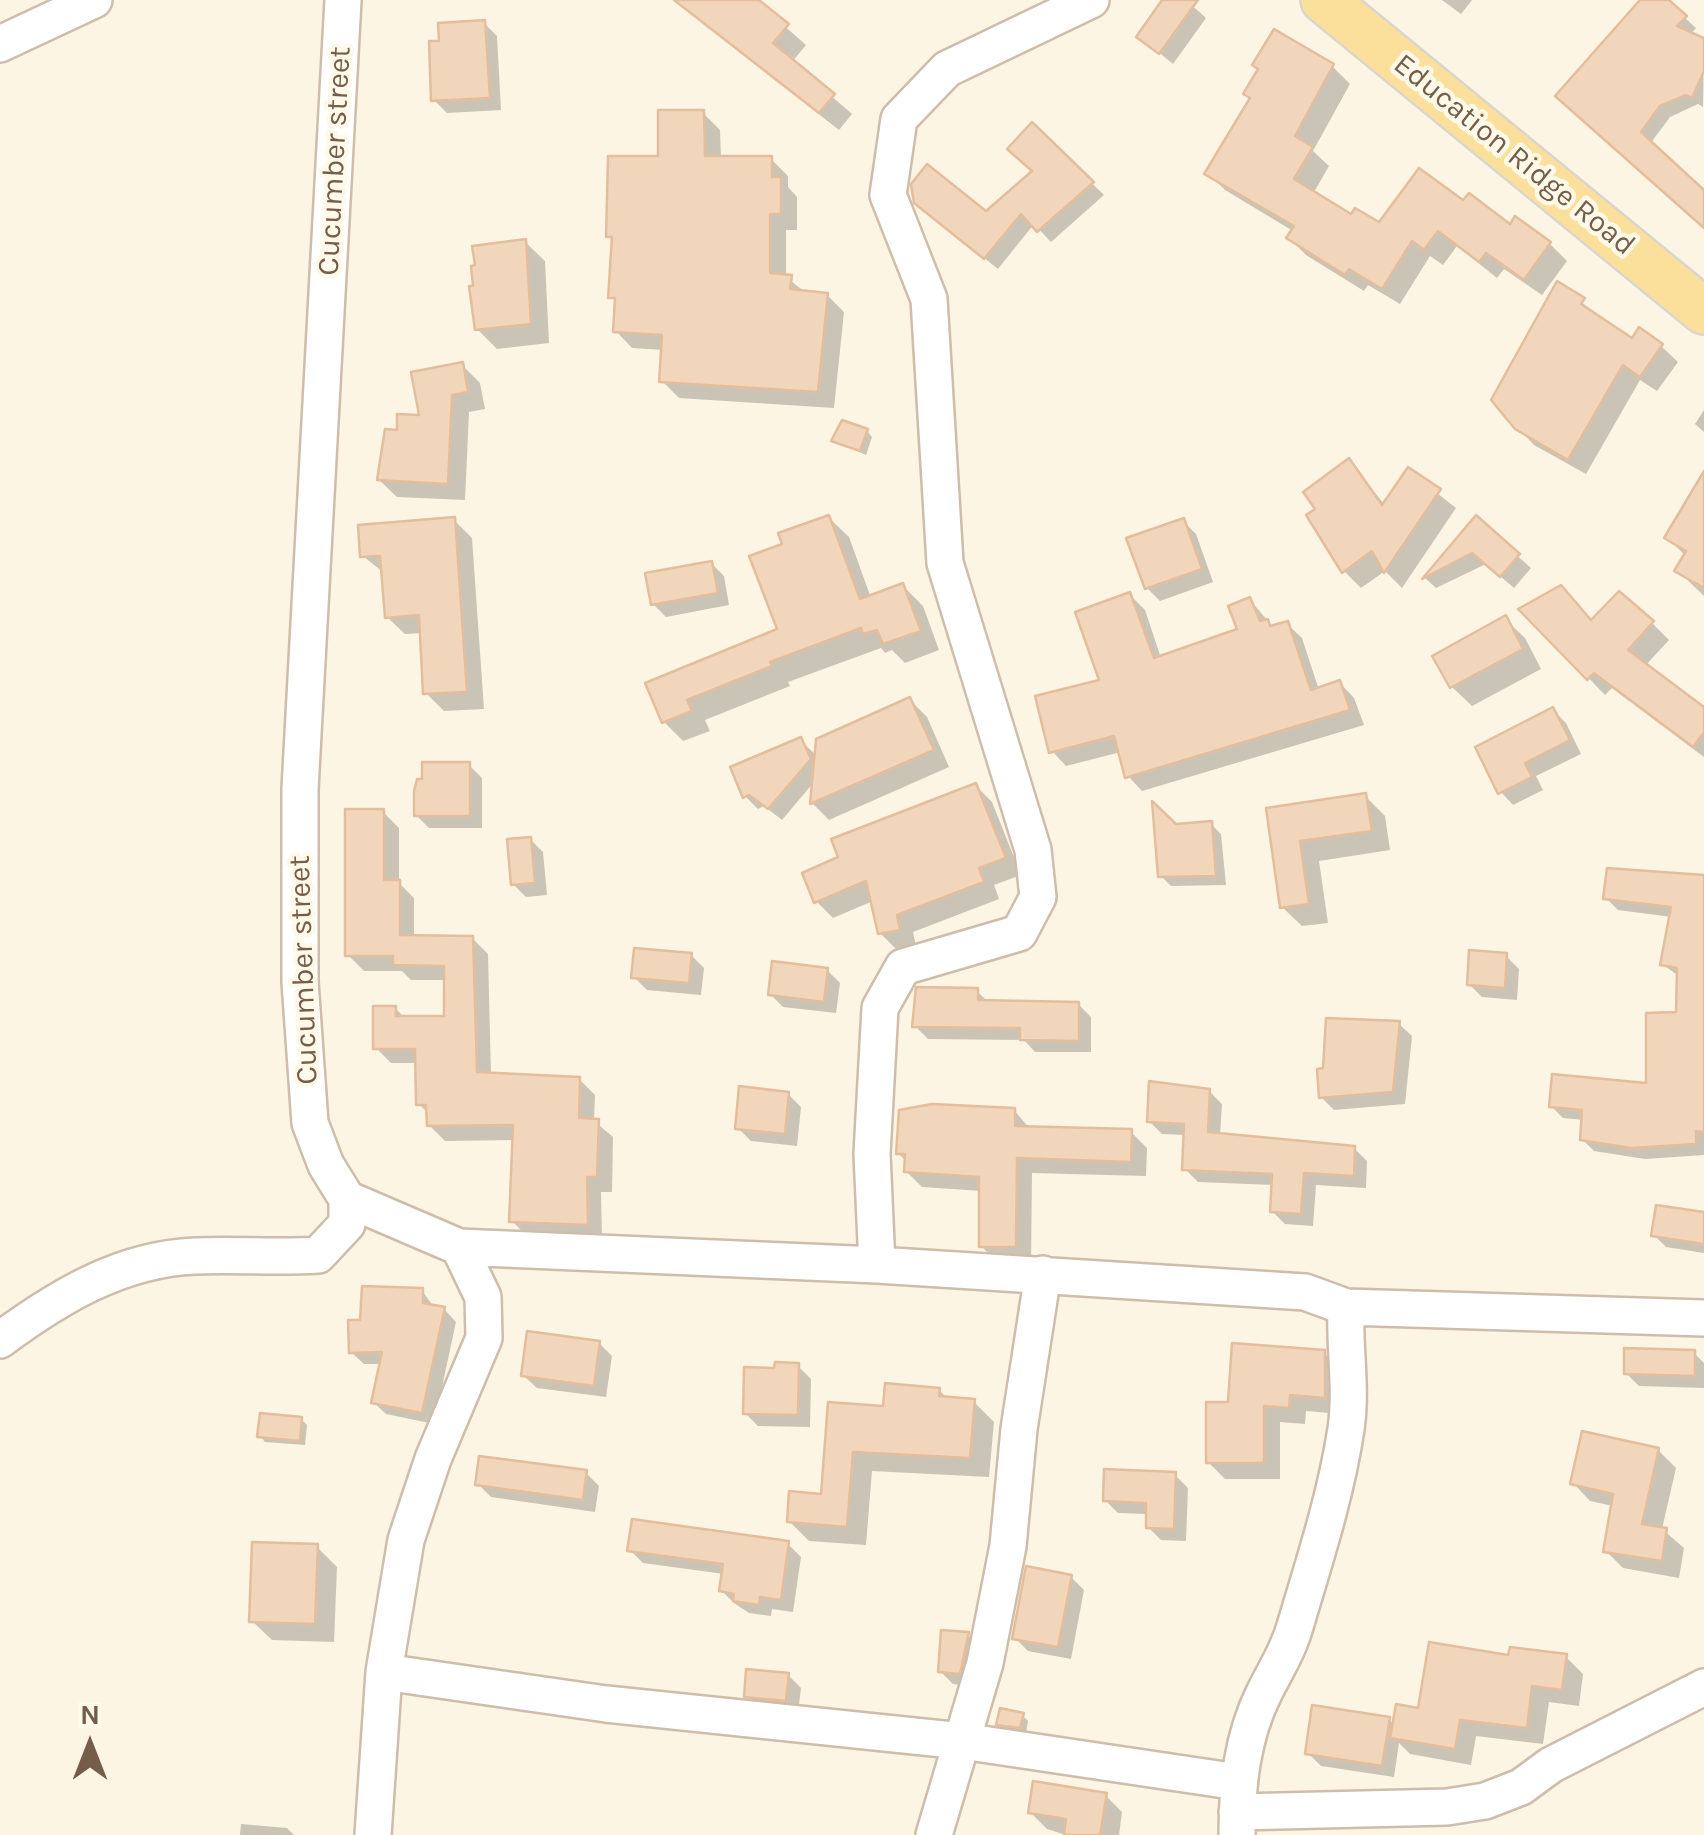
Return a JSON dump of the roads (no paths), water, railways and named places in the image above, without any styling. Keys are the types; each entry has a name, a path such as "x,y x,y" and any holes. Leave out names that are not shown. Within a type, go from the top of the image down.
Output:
{"main road":[{"name":"Education Ridge Road","path":"1324,0 1704,311"}],"street":[{"path":"0,44 94,0"},
{"name":"Cucumber street","path":"343,0 300,789 300,982 310,1123 326,1164 347,1199"},
{"path":"876,1265 872,1154 880,1008 904,967 1020,933 1038,897 1033,850 946,563 929,299 888,195 899,120 947,69 1091,0"},
{"path":"0,1340 46,1306 129,1266 194,1256 318,1256 347,1224 347,1199 459,1247 1043,1274 1305,1292 1346,1306 1704,1318"},
{"path":"373,1835 384,1672 406,1540 433,1459 484,1338 483,1297 459,1247"},
{"path":"934,1835 986,1664 1008,1546 1019,1428 1043,1274"},
{"path":"1238,1810 1263,1694 1289,1649 1332,1495 1346,1429 1350,1371 1344,1348 1346,1306"},
{"path":"384,1672 606,1704 962,1740 1238,1810 1408,1809 1485,1801 1521,1786 1551,1764 1704,1687"}]}
